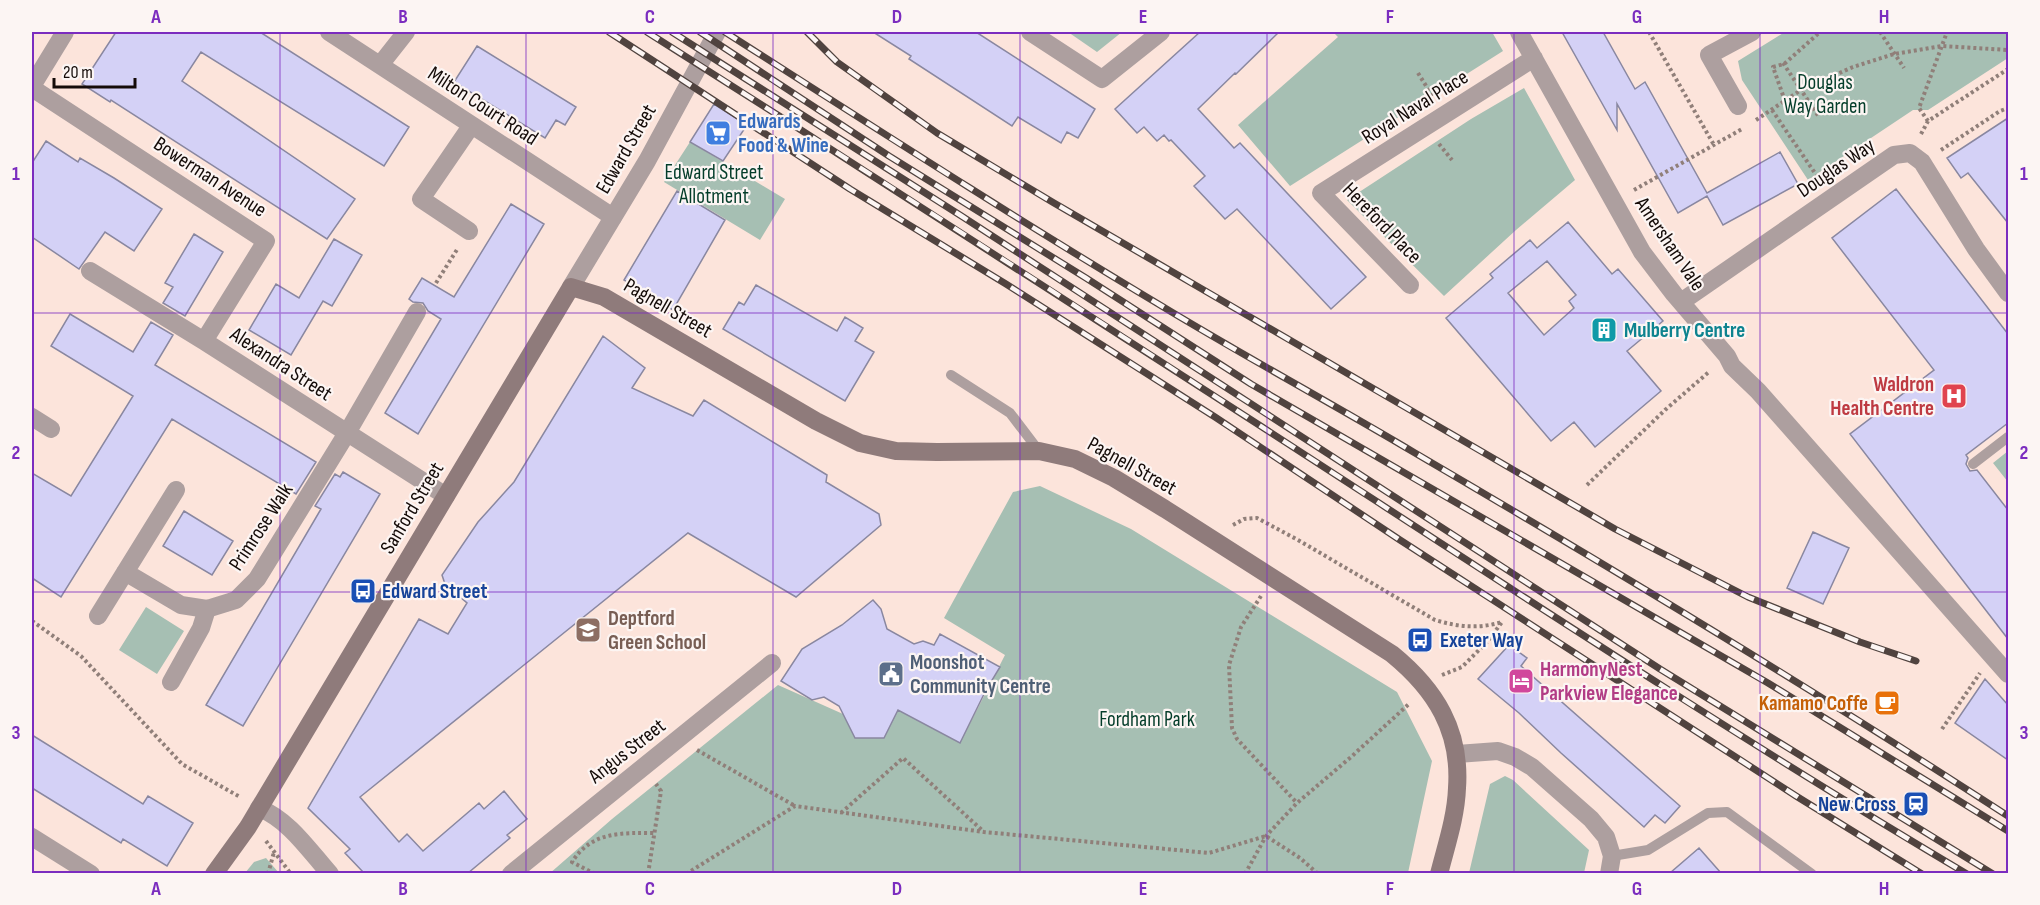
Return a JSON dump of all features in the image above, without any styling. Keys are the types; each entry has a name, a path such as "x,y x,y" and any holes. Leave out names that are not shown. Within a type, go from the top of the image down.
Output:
{"main road":[{"name":"Pagnell Street","path":"571,287 604,297 816,421 860,442 896,451 1039,451 1075,459 1114,478 1166,509 1392,654 1414,672 1426,686 1444,716 1456,754 1457,790 1438,873"},
{"name":"Sanford Street","path":"214,873 233,850 259,808 571,287"}],"street":[{"path":"32,87 65,32"},
{"name":"Milton Court Road","path":"329,32 613,217"},
{"path":"380,65 406,32"},
{"name":"Edward Street","path":"571,287 647,161 717,32"},
{"path":"1030,32 1102,79 1161,32"},
{"name":"Amersham Vale","path":"1519,32 1642,252 1681,302 1722,361 1732,366 1758,391 2008,674"},
{"path":"1738,106 1709,55 1752,32"},
{"name":"Royal Naval Place","path":"1321,193 1534,58"},
{"name":"Bowerman Avenue","path":"32,87 266,241 204,341"},
{"path":"469,231 421,199 471,126"},
{"path":"1910,153 1922,162 1976,249 2008,293"},
{"name":"Douglas Way","path":"1681,302 1894,155 1910,153"},
{"name":"Hereford Place","path":"1321,193 1410,285"},
{"name":"Alexandra Street","path":"90,271 446,496"},
{"name":"Primrose Walk","path":"125,572 181,605 207,609 236,600 257,579 417,312"},
{"path":"32,417 51,429"},
{"path":"98,616 176,490"},
{"path":"171,682 201,628 207,609"},
{"name":"Angus Street","path":"511,873 772,663"},
{"path":"1456,754 1498,751 1515,757 1532,767 1591,819 1606,837 1610,865"},
{"path":"259,808 274,814 330,873"},
{"path":"32,837 91,873"}],"lane":[{"path":"951,375 1010,413 1039,451"},
{"path":"1973,464 2008,437"},
{"path":"1610,865 1648,850 1708,813 1727,812 1812,873"}],"path":[{"path":"1649,32 1714,145"},
{"path":"1785,101 1773,67 1783,63 1820,32"},
{"path":"1880,32 1904,68"},
{"path":"1928,121 1919,108 1947,32"},
{"path":"1630,192 1714,145 1801,90 1853,67 1894,54 1942,46 2008,50"},
{"path":"1783,63 1819,117"},
{"name":"Douglas Way","path":"1910,153 1928,121 2008,69"},
{"path":"1418,73 1432,95"},
{"path":"1938,152 2008,108"},
{"path":"1772,110 1819,179"},
{"path":"1436,141 1452,160"},
{"path":"436,283 469,231"},
{"path":"1587,485 1665,410 1722,361"},
{"path":"1233,526 1244,519 1257,518 1435,620 1455,626 1487,627 1502,622 1488,641 1462,667 1440,676"},
{"path":"1262,595 1241,627 1229,665 1232,728 1237,739 1297,803"},
{"path":"32,621 81,656 182,764 238,796"},
{"path":"1941,729 1983,670"},
{"path":"1245,873 1266,836 1297,803 1410,704"},
{"path":"679,738 692,748 795,806 984,832 1209,853 1266,836 1318,873"},
{"path":"841,813 903,758 984,832"},
{"path":"642,767 661,791 648,873"},
{"path":"686,873 795,806"},
{"path":"593,873 572,862 580,850 590,843 606,836 655,833"},
{"path":"259,835 291,873"},
{"path":"268,873 274,852"}],"green space":[{"path":"1068,32 1122,32 1097,52"},
{"path":"1333,32 1492,32 1503,51 1290,186 1238,125 1338,37"},
{"name":"Douglas Way Garden","path":"1785,32 2008,32 2008,58 1928,110 1913,110 1808,180 1742,80 1738,61"},
{"path":"1524,88 1575,180 1444,296 1347,200 1471,119"},
{"name":"Edward Street Allotment","path":"690,142 785,199 760,240 664,182"},
{"path":"2008,451 2008,482 1993,463"},
{"name":"Fordham Park","path":"1040,486 1131,529 1397,692 1432,761 1408,873 549,874 612,819 778,685 843,714 884,738 898,710 960,743 1005,655 944,618 1013,492"},
{"path":"146,607 184,631 157,674 119,650"},
{"path":"1505,776 1513,780 1589,850 1584,873 1469,873 1490,784"},
{"path":"266,858 279,873 245,873 254,862"}],"building":[{"path":"116,32 260,32 409,127 384,166 201,52 182,81 355,199 327,239 111,100 110,102 82,84"},
{"path":"873,32 976,32 1095,109 1078,138 1067,132 1061,143 1018,117 1012,126 909,59 911,56"},
{"path":"1200,32 1279,32 1198,109 1234,148 1240,143 1366,277 1331,309 1237,209 1225,219 1194,186 1205,176 1171,140 1169,141 1164,135 1157,141 1144,127 1137,133 1115,109"},
{"path":"1562,32 1603,32 1635,89 1645,82 1707,193 1780,152 1798,184 1723,225 1707,196 1678,213 1617,104 1617,130"},
{"path":"477,46 576,107 565,125 556,120 545,138 454,82"},
{"name":"Edwards Food & Wine","path":"714,104 747,125 723,161 690,142"},
{"path":"2008,118 2008,223 1968,173 1961,178 1947,158"},
{"path":"46,141 78,162 80,158 162,209 134,251 105,232 79,269 32,237 32,163"},
{"name":"Waldron Health Centre","path":"1896,189 2008,334 2008,423 1966,455 1968,458 1966,464 1970,471 1977,470 2008,510 2008,639 1850,434 1934,370 1832,238"},
{"path":"677,191 725,220 673,310 624,280"},
{"path":"511,204 544,224 418,434 385,413 441,319 428,311 423,303 409,299 422,278 454,297"},
{"name":"Mulberry Centre","path":"1568,222 1612,274 1618,269 1663,321 1627,351 1661,391 1595,447 1574,422 1551,441 1446,318 1493,278 1490,274 1530,240 1537,248","holes":["1547,261 1576,295 1569,301 1574,308 1544,335 1508,293"]},
{"path":"194,234 223,252 185,316 163,303 173,287 165,283"},
{"path":"334,239 362,255 332,306 323,301 291,355 249,330 276,284 299,298"},
{"path":"756,285 837,331 845,317 863,328 855,341 874,352 845,401 723,329 739,302 744,305"},
{"path":"70,314 133,352 151,322 173,335 155,365 316,462 296,494 172,419 61,597 32,578 32,473 71,496 133,396 51,346"},
{"path":"603,336 645,368 632,388 693,416 704,400 827,475 826,482 879,514 881,525 796,597 688,533 360,797 399,842 407,834 423,851 479,803 484,809 504,791 527,819 507,835 510,838 468,873 364,873 345,853 350,849 308,808 419,619 448,634 467,603 445,584 442,575 478,522 514,482"},
{"path":"343,472 380,494 243,726 206,705 321,509 315,506 335,474 340,477"},
{"path":"184,511 233,541 212,575 163,546"},
{"path":"1813,532 1849,548 1823,604 1787,588"},
{"name":"Moonshot Community Centre","path":"873,600 881,609 887,629 914,644 923,641 934,645 940,634 1000,667 960,743 898,710 884,738 855,738 839,706 824,697 812,700 781,681 802,649 842,625"},
{"path":"1509,645 1527,658 1521,666 1680,806 1665,823 1655,815 1644,827 1519,713 1478,679"},
{"path":"1985,679 2008,705 2008,760 1955,723"},
{"path":"32,735 143,804 148,796 193,823 167,866 123,839 121,843 32,788"},
{"path":"1699,848 1721,873 1670,873"}],"railway":[{"path":"609,32 850,189 1006,284 1215,417 1400,540 1796,796 1922,874"},
{"path":"647,32 1787,765 1967,874"},
{"path":"672,32 963,217 1660,669 1993,874"},
{"path":"700,32 889,156 1251,384 1768,683 2008,831"},
{"path":"725,32 1105,272 1639,586 2008,816"},
{"path":"807,32 837,62 937,133 1615,529 1748,597 1860,642 1916,661"}],"place":[{"name":"Edwards Food & Wine","path":"718,133"},
{"name":"Mulberry Centre","path":"1604,330"},
{"name":"Waldron Health Centre","path":"1954,396"},
{"name":"Edward Street","path":"363,591"},
{"name":"Deptford Green School","path":"588,630"},
{"name":"Exeter Way","path":"1420,640"},
{"name":"Moonshot Community Centre","path":"891,674"},
{"name":"HarmonyNest Parkview Elegance","path":"1521,681"},
{"name":"Kamamo Coffe","path":"1887,703"},
{"name":"New Cross","path":"1916,804"}]}
